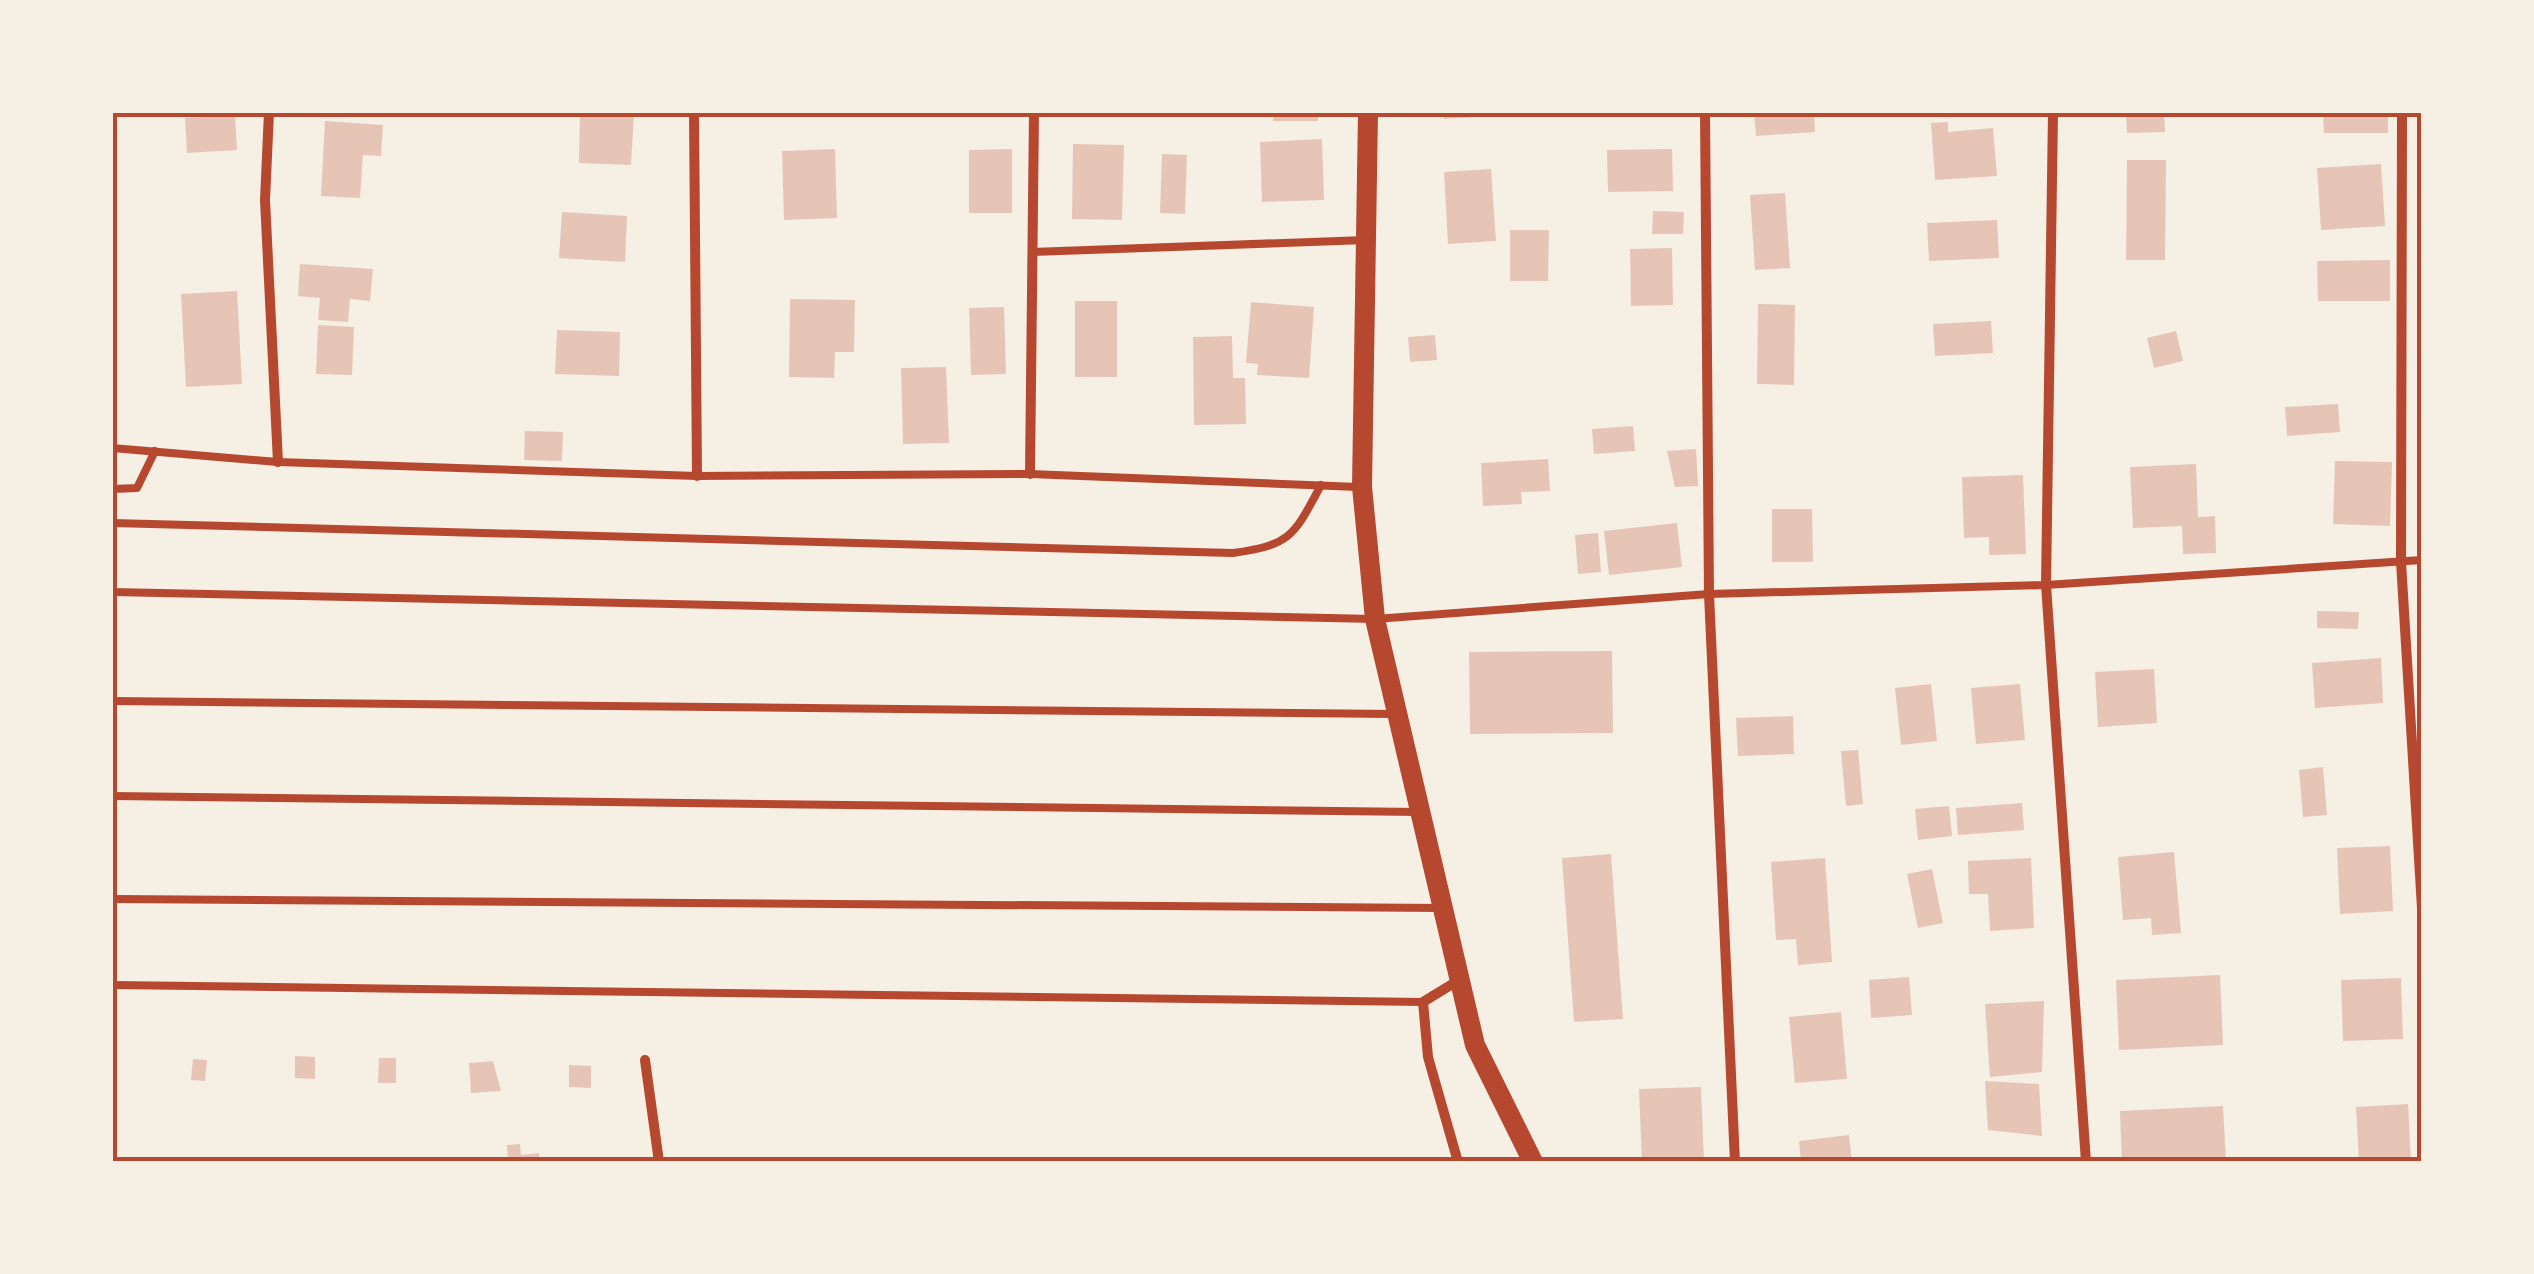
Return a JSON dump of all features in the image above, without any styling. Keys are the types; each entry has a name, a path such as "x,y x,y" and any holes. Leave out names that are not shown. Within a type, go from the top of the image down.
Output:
{"main road":[{"path":"1368,112 1362,487 1374,619 1475,1045 1533,1162"}],"street":[{"path":"269,112 265,200 278,462"},
{"path":"694,112 696,476"},
{"path":"1030,474 1034,112"},
{"path":"1705,112 1709,594 1735,1162"},
{"path":"2053,112 2046,585 2086,1162"},
{"path":"2402,112 2401,562 2422,908"},
{"path":"1458,1162 1428,1057 1422,1002 1459,980"},
{"path":"645,1060 659,1162"}],"lane":[{"path":"1032,252 1366,240"},
{"path":"112,448 278,462 696,476 1030,474 1362,487"},
{"path":"112,489 137,488 155,452"},
{"path":"112,523 1233,553 1258,550 1294,536 1321,485"},
{"path":"112,592 1374,619 1709,594 2046,585 2422,560"},
{"path":"112,701 1396,714"},
{"path":"112,796 1420,812"},
{"path":"112,899 1442,908"},
{"path":"112,985 1422,1002"}],"building":[{"path":"580,112 634,113 631,165 579,163"},
{"path":"1273,112 1318,112 1318,121 1273,121"},
{"path":"1443,112 1487,112 1487,116 1444,119"},
{"path":"1754,112 1814,112 1815,132 1756,136"},
{"path":"2126,112 2164,112 2165,132 2127,133"},
{"path":"2323,112 2388,112 2388,133 2324,133"},
{"path":"235,115 237,150 187,153 185,118"},
{"path":"325,121 383,125 381,156 363,155 360,198 321,196"},
{"path":"1948,122 1948,132 1993,128 1997,176 1935,180 1931,123"},
{"path":"1322,139 1324,200 1262,202 1260,142"},
{"path":"1073,144 1124,145 1122,220 1072,219"},
{"path":"835,149 837,218 784,220 782,151"},
{"path":"1012,149 1012,213 969,213 969,150"},
{"path":"1672,149 1673,191 1608,192 1607,150"},
{"path":"1162,154 1187,155 1185,214 1160,213"},
{"path":"2127,160 2166,160 2165,260 2126,260"},
{"path":"2381,164 2385,226 2321,230 2317,168"},
{"path":"1491,169 1496,241 1448,244 1444,172"},
{"path":"1785,193 1790,268 1755,270 1750,195"},
{"path":"1653,211 1684,212 1683,234 1652,234"},
{"path":"562,212 627,216 625,262 559,258"},
{"path":"1997,220 1999,258 1929,261 1927,223"},
{"path":"1510,230 1549,230 1548,281 1510,281"},
{"path":"1672,248 1673,305 1631,306 1630,249"},
{"path":"2390,260 2390,301 2318,301 2317,261"},
{"path":"300,264 373,269 370,301 350,299 348,322 318,320 320,298 298,296"},
{"path":"237,291 242,384 186,387 181,294"},
{"path":"790,299 855,300 854,352 835,352 834,378 789,377"},
{"path":"1075,301 1117,301 1117,377 1075,377"},
{"path":"1251,302 1314,307 1309,378 1257,375 1258,364 1246,363"},
{"path":"1758,304 1795,305 1794,385 1757,384"},
{"path":"1004,307 1006,374 971,375 969,308"},
{"path":"1991,321 1993,353 1935,356 1933,324"},
{"path":"318,325 354,327 352,375 316,374"},
{"path":"557,330 620,332 619,376 555,374"},
{"path":"2176,331 2183,361 2154,368 2147,338"},
{"path":"1435,335 1437,360 1410,362 1408,337"},
{"path":"1232,336 1233,378 1245,378 1246,424 1194,425 1193,337"},
{"path":"946,367 949,443 903,444 901,368"},
{"path":"2338,404 2340,432 2287,436 2285,407"},
{"path":"1633,426 1635,451 1594,454 1592,429"},
{"path":"525,431 563,432 562,461 524,460"},
{"path":"1696,449 1698,486 1675,487 1667,451"},
{"path":"1548,459 1550,491 1521,492 1522,504 1483,506 1481,463"},
{"path":"2335,461 2392,462 2390,526 2333,524"},
{"path":"2196,464 2198,517 2215,516 2216,553 2183,554 2182,526 2133,528 2130,467"},
{"path":"2023,475 2026,554 1989,555 1989,537 1964,538 1962,477"},
{"path":"1772,509 1812,509 1813,562 1772,562"},
{"path":"1677,523 1682,567 1609,575 1604,531"},
{"path":"1598,533 1601,572 1578,574 1575,535"},
{"path":"2317,611 2359,612 2358,629 2317,628"},
{"path":"1612,651 1613,733 1470,734 1469,652"},
{"path":"2381,658 2383,703 2315,708 2312,663"},
{"path":"2154,669 2157,723 2098,727 2095,672"},
{"path":"1931,684 1937,741 1901,745 1895,688"},
{"path":"2020,684 2025,740 1976,744 1971,688"},
{"path":"1793,716 1794,754 1738,756 1736,718"},
{"path":"1858,750 1863,804 1846,806 1841,751"},
{"path":"2323,767 2327,815 2303,817 2299,770"},
{"path":"2022,803 2024,830 1958,835 1956,808"},
{"path":"1949,806 1952,836 1918,840 1915,809"},
{"path":"2390,846 2393,911 2340,914 2337,848"},
{"path":"2174,852 2181,933 2152,935 2151,918 2123,920 2118,857"},
{"path":"1611,854 1623,1019 1574,1022 1562,858"},
{"path":"1825,858 1832,962 1798,965 1796,939 1776,940 1771,862"},
{"path":"2031,858 2034,928 1990,931 1988,894 1969,894 1968,861"},
{"path":"1932,869 1943,923 1918,928 1907,874"},
{"path":"2220,975 2223,1045 2119,1050 2116,980"},
{"path":"1909,977 1912,1015 1871,1018 1869,980"},
{"path":"2401,978 2403,1039 2343,1041 2341,980"},
{"path":"2044,1001 2042,1072 1990,1077 1985,1004"},
{"path":"1841,1012 1847,1079 1795,1083 1789,1017"},
{"path":"295,1056 315,1057 315,1079 295,1078"},
{"path":"379,1058 396,1058 396,1083 378,1083"},
{"path":"193,1059 207,1060 205,1081 191,1080"},
{"path":"493,1061 501,1091 471,1093 469,1063"},
{"path":"569,1065 591,1066 591,1088 569,1087"},
{"path":"1985,1081 2039,1084 2042,1136 1988,1130"},
{"path":"1701,1087 1704,1162 1642,1162 1639,1089"},
{"path":"2408,1104 2411,1162 2359,1162 2356,1107"},
{"path":"2223,1106 2226,1162 2122,1162 2120,1111"},
{"path":"1849,1135 1852,1162 1801,1162 1799,1141"},
{"path":"520,1144 521,1155 539,1153 540,1162 508,1162 507,1145"}]}
